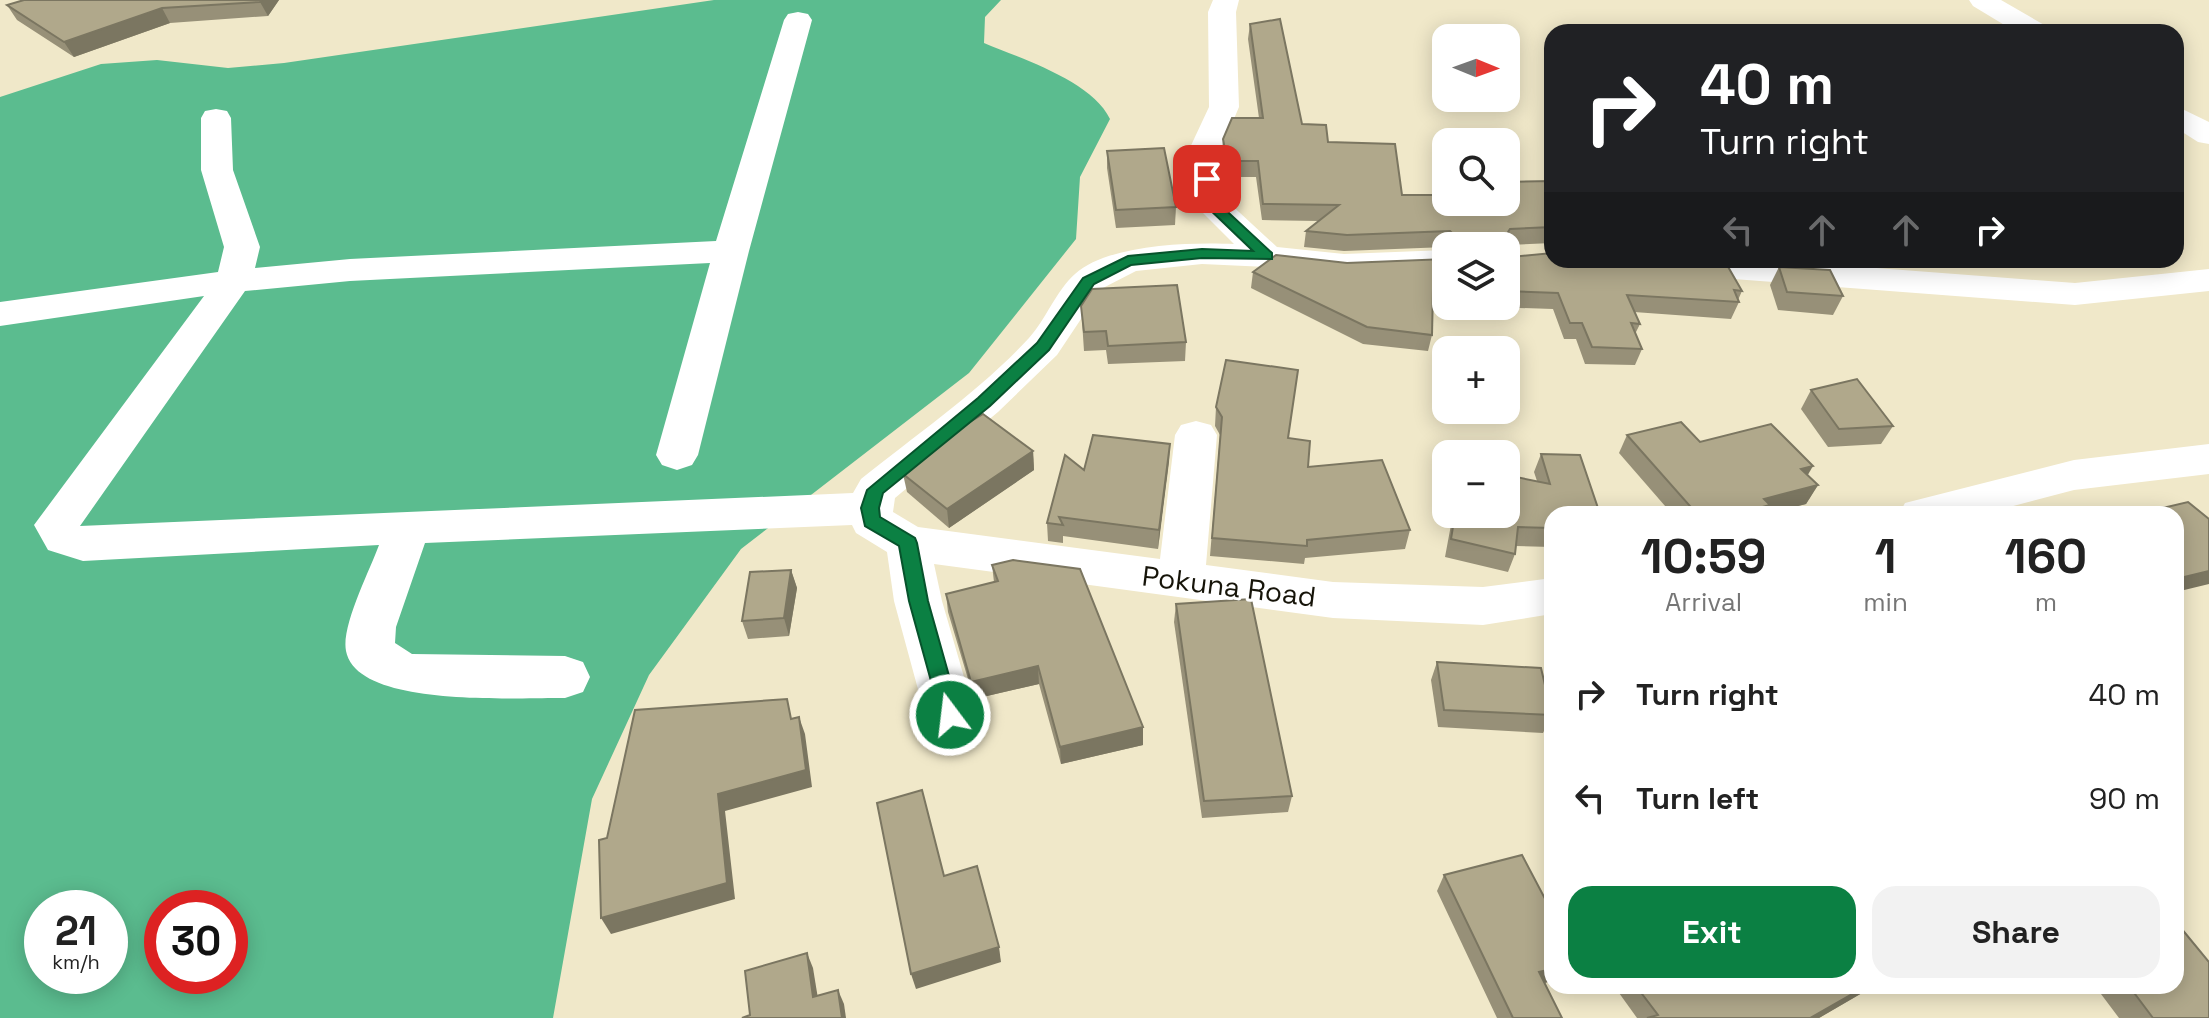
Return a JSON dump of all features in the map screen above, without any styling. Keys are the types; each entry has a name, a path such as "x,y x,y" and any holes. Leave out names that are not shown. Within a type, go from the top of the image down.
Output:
{"street":[{"path":"1226,0 1222,12 1224,107 1203,154 1210,203 1267,256"},
{"path":"1982,0 2022,24"},
{"path":"677,455 731,251 798,20"},
{"path":"216,118 217,170 242,247 234,281 56,525 64,538 83,544 183,537 870,508"},
{"path":"2184,120 2209,135"},
{"path":"0,314 234,281 350,270 731,251"},
{"path":"950,715 918,601 908,543 872,521 870,508 876,490 984,402 1043,346 1088,281 1128,261 1202,253 1267,256 1344,265 1432,262"},
{"path":"1732,268 2075,294 2209,280"},
{"path":"1181,580 1196,435"},
{"path":"1952,506 2074,475 2209,459"},
{"path":"408,528 372,627 370,651 395,670 412,674 565,677"},
{"name":"Pokuna Road","path":"908,543 1333,600 1483,606 1544,597"}],"green space":[{"path":"714,0 1001,0 985,17 984,43 1072,82 1101,105 1110,119 1080,177 1076,239 969,373 741,549 649,675 592,799 553,1018 0,1018 0,97 101,64 157,60 228,68 284,63"}],"building":[{"path":"24,0 262,0 162,8 64,42 7,5"},
{"path":"1280,19 1302,124 1326,125 1328,142 1395,144 1402,195 1432,195 1432,216 1520,216 1520,182 1544,181 1544,227 1510,229 1508,232 1347,235 1306,231 1339,205 1263,204 1258,161 1227,161 1223,139 1232,118 1263,118 1250,24"},
{"path":"1164,148 1176,207 1116,210 1107,151"},
{"path":"1544,254 1544,268 1729,268 1742,291 1734,290 1739,302 1627,295 1640,324 1631,323 1642,349 1592,347 1582,323 1570,323 1558,293 1520,292 1520,256"},
{"path":"1276,255 1347,263 1432,260 1432,335 1367,327 1253,272"},
{"path":"1779,268 1830,270 1843,296 1787,292"},
{"path":"1177,285 1186,342 1108,346 1106,331 1084,332 1081,306 1092,289"},
{"path":"1226,360 1298,370 1288,438 1310,441 1308,467 1382,460 1410,530 1307,540 1307,546 1212,538 1222,417 1216,407"},
{"path":"1857,379 1893,426 1839,429 1811,390"},
{"path":"983,414 1033,451 947,509 903,474 957,430"},
{"path":"1681,422 1700,442 1771,424 1813,466 1801,469 1818,485 1764,499 1770,505 1766,506 1690,506 1627,435"},
{"path":"1093,435 1170,444 1159,530 1059,517 1063,525 1047,523 1065,455 1084,470"},
{"path":"1541,454 1580,455 1597,506 1544,506 1544,528 1520,527 1520,478 1550,484"},
{"path":"2188,502 2209,519 2209,571 2184,577 2184,506 2171,506"},
{"path":"1453,528 1518,528 1515,554 1451,539"},
{"path":"1013,560 1080,569 1143,727 1060,747 1038,666 971,682 946,594 998,581 992,565"},
{"path":"791,570 784,618 742,621 750,572"},
{"path":"1251,599 1292,796 1204,801 1176,604"},
{"path":"1437,662 1541,668 1544,715 1444,710"},
{"path":"787,699 791,719 799,717 806,770 718,794 727,883 601,918 599,840 607,838 635,710"},
{"path":"922,790 944,876 977,866 999,947 911,974 877,803"},
{"path":"1522,855 1544,897 1544,971 1539,972 1544,982 1544,994 1550,994 1562,1018 1513,1018 1444,875"},
{"path":"2184,932 2209,962 2209,1018 2153,1018 2135,994 2184,994"},
{"path":"807,953 813,997 838,990 842,1018 742,1018 750,1015 745,971"},
{"path":"1642,994 1852,994 1810,1018 1647,1018 1658,1015"}],"route":[{"path":"950,715 918,601 908,543 872,521 870,508 876,490 984,402 1043,346 1088,281 1128,261 1202,253 1267,256 1210,203 1207,179"}]}
